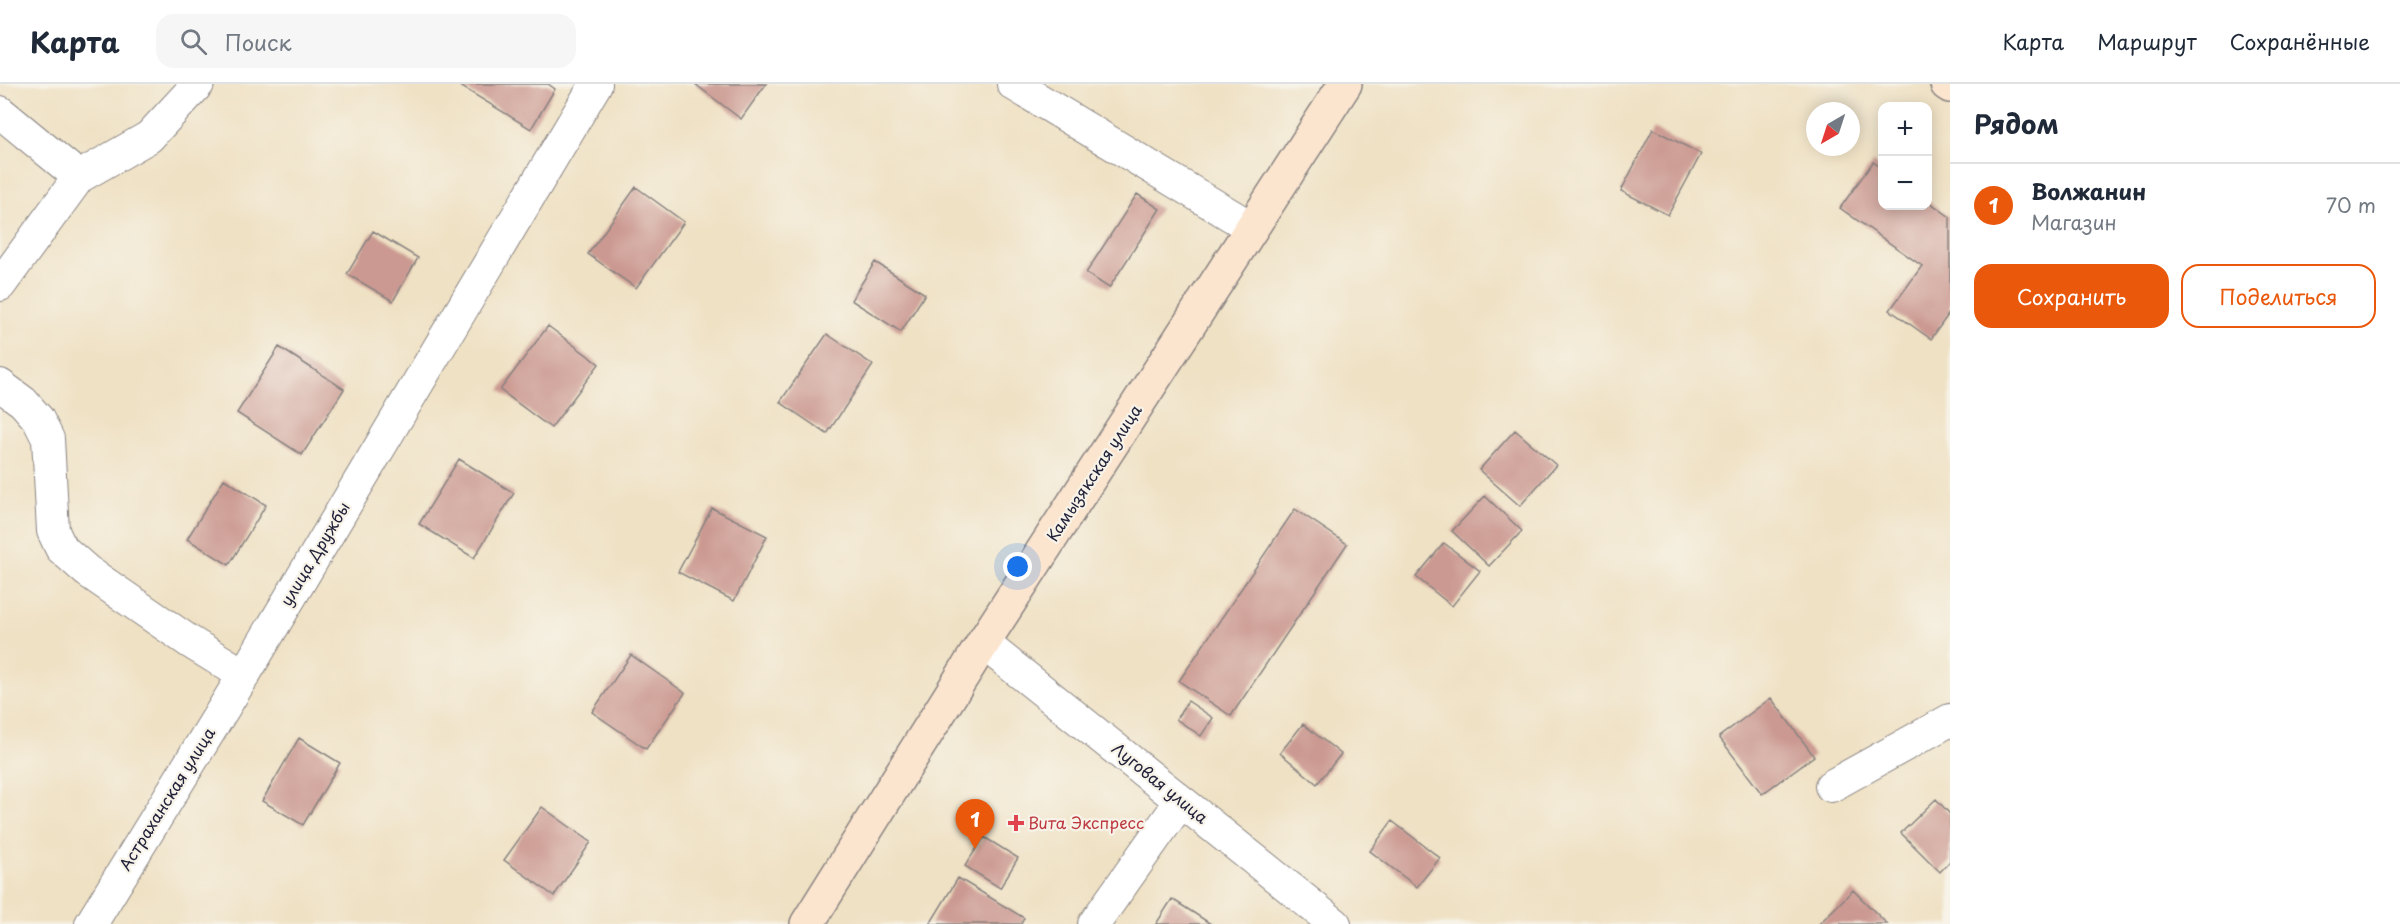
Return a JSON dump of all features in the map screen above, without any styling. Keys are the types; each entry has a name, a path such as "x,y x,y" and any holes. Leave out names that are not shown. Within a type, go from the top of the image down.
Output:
{"main road":[{"name":"Камызякская улица","path":"807,924 983,643 1345,84"}],"street":[{"path":"0,285 80,177 149,137 198,84"},
{"name":"улица Дружбы","path":"244,675 596,84"},
{"path":"1013,84 1252,228"},
{"path":"0,112 80,177"},
{"path":"0,385 23,402 38,419 48,440 52,531 61,548 87,571 162,623 244,675"},
{"name":"Луговая улица","path":"983,643 1335,924"},
{"name":"Астраханская улица","path":"91,924 244,675"},
{"path":"1831,786 1950,720"},
{"path":"1094,924 1181,801"}],"building":[{"path":"457,84 548,84 555,89 531,129"},
{"path":"695,84 766,84 741,119"},
{"path":"1653,129 1701,154 1668,215 1621,191"},
{"path":"1873,162 1878,165 1878,210 1932,210 1932,204 1950,217 1950,312 1931,339 1890,310 1922,266 1840,208"},
{"path":"636,187 684,222 636,288 588,254"},
{"path":"1137,194 1160,209 1109,288 1086,273"},
{"path":"373,231 418,258 393,301 347,274"},
{"path":"875,262 925,294 901,332 851,300"},
{"path":"548,326 599,364 551,428 500,390"},
{"path":"827,334 873,365 827,434 780,402"},
{"path":"279,347 344,389 302,455 237,413"},
{"path":"1515,430 1556,465 1520,506 1479,470"},
{"path":"459,459 514,493 474,558 419,524"},
{"path":"224,479 266,505 229,565 187,539"},
{"path":"1485,496 1522,531 1489,566 1452,531"},
{"path":"712,508 767,536 734,601 678,572"},
{"path":"1295,509 1347,544 1231,716 1179,681"},
{"path":"1444,543 1480,571 1452,606 1416,577"},
{"path":"631,655 685,693 646,749 592,712"},
{"path":"1771,698 1814,756 1762,794 1719,737"},
{"path":"1188,701 1213,718 1201,736 1176,719"},
{"path":"1303,724 1341,754 1317,784 1280,753"},
{"path":"299,738 340,763 303,825 262,801"},
{"path":"1936,799 1950,814 1950,861 1940,872 1901,833"},
{"path":"542,807 591,842 554,896 504,860"},
{"path":"1392,821 1440,858 1417,887 1370,851"},
{"path":"984,837 1018,858 1000,888 965,866"},
{"path":"958,878 1024,918 1021,924 930,924"},
{"path":"1853,890 1887,924 1819,924"},
{"path":"1172,899 1211,924 1156,924"}],"place":[{"name":"Вита Экспресс","path":"1016,823"},
{"name":"Волжанин","path":"975,849"}]}
